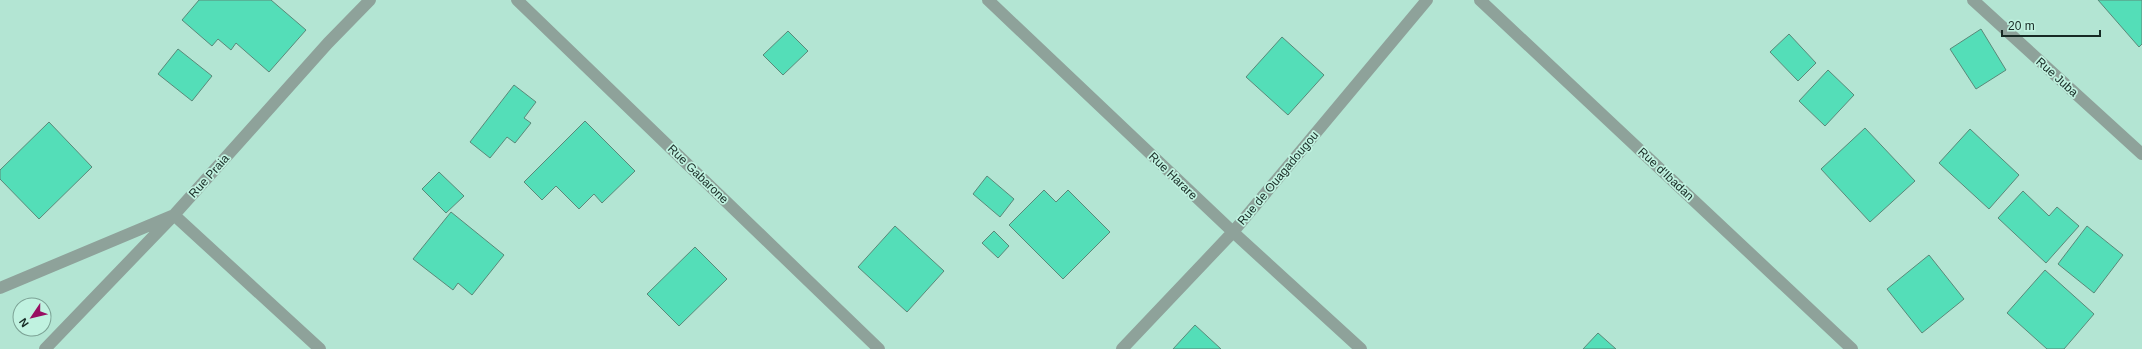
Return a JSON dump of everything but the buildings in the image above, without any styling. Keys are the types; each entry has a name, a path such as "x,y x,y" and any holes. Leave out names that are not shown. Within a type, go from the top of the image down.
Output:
{"street":[{"name":"Rue Praia","path":"45,349 174,215 328,43 370,0"},
{"name":"Rue Gabarone","path":"517,0 878,349"},
{"name":"Rue Harare","path":"988,0 1233,232 1361,349"},
{"name":"Rue de Ouagadougou","path":"1122,349 1233,232 1427,0"},
{"name":"Rue d'Ibadan","path":"1480,0 1852,349"},
{"name":"Rue Juba","path":"1972,0 2142,154"},
{"path":"0,288 174,215 320,349"}]}
